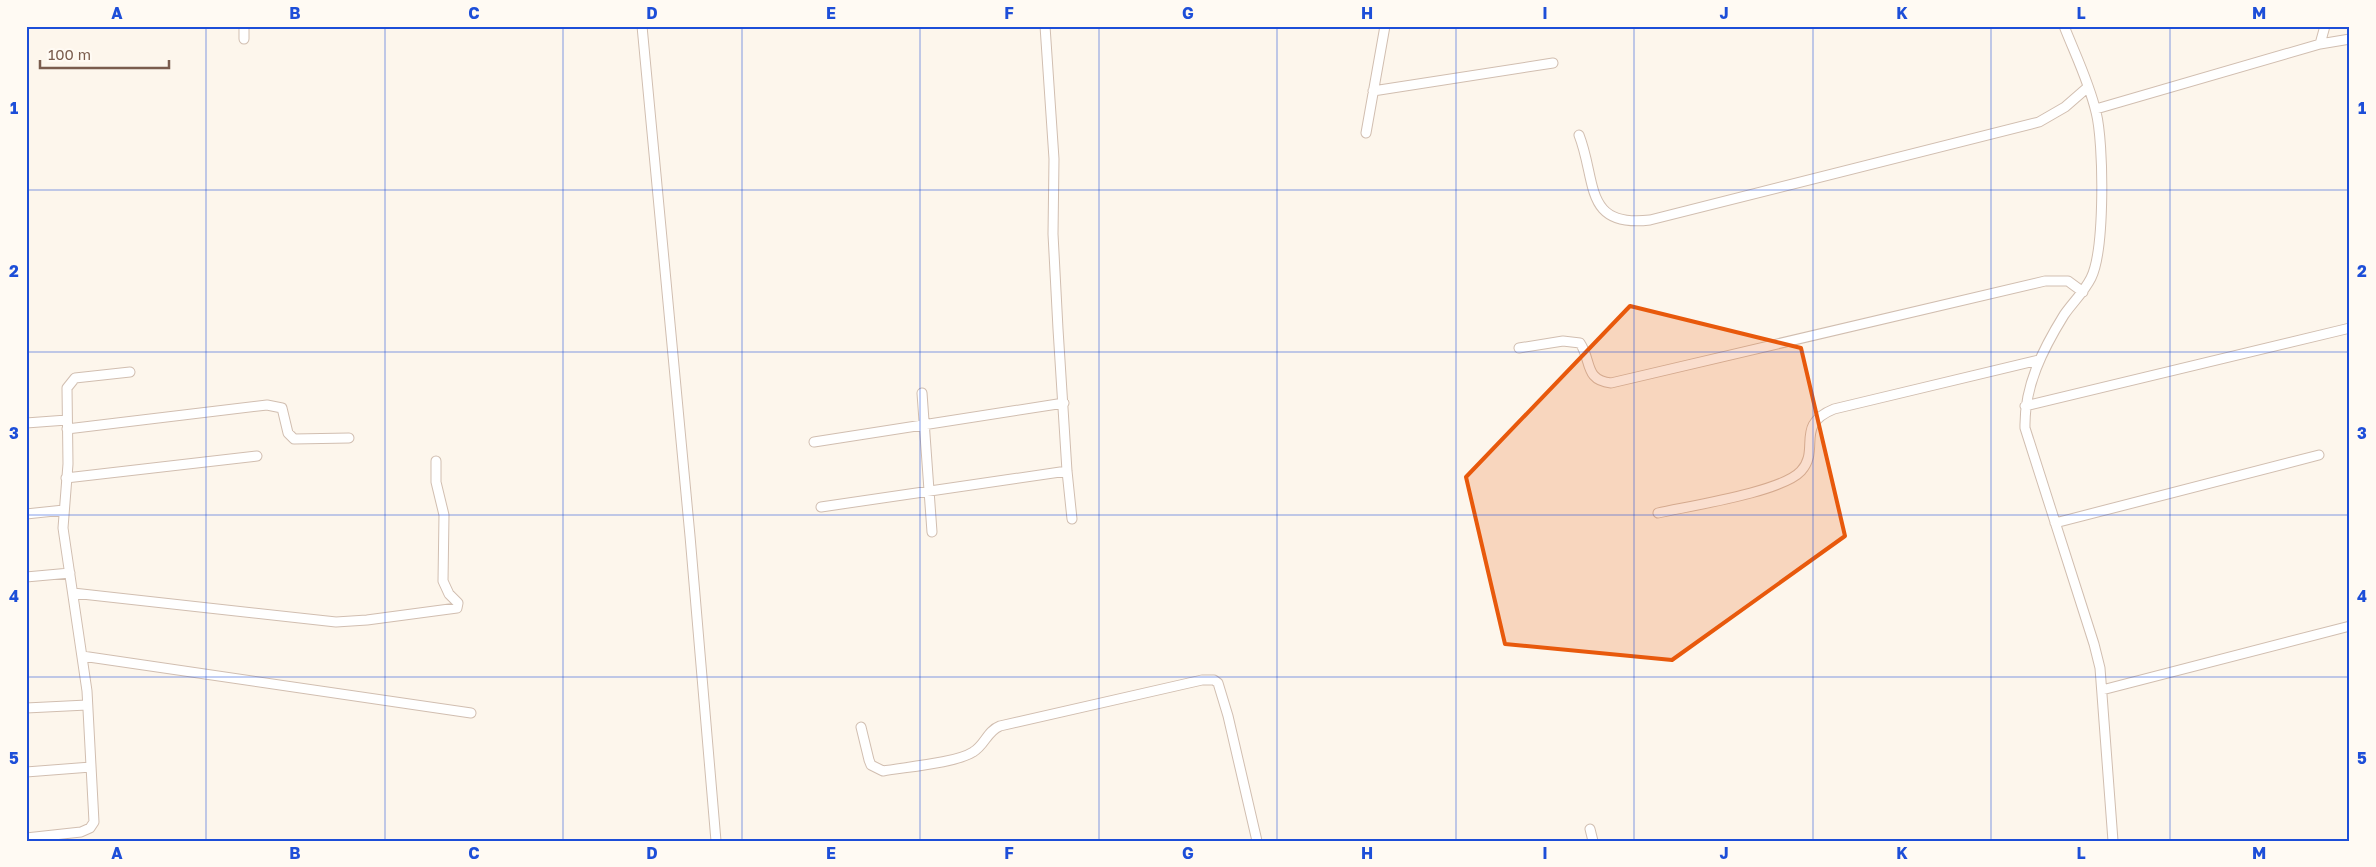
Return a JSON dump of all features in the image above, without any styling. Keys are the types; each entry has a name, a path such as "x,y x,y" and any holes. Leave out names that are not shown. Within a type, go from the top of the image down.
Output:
{"street":[{"path":"244,26 244,39"},
{"path":"642,26 716,841"},
{"path":"1045,26 1054,159 1053,234 1067,471 1072,519"},
{"path":"1366,133 1385,26"},
{"path":"2064,26 2096,109 2100,128 2101,220 2096,266 2082,292 2065,313 2039,360 2025,406 2027,438 2094,644 2102,690 2113,841"},
{"path":"2320,44 2325,26"},
{"path":"2096,109 2320,44 2350,39"},
{"path":"1373,91 1553,63"},
{"path":"1579,135 1588,161 1597,202 1604,212 1613,217 1633,222 1650,220 2040,122 2074,100 2088,87"},
{"path":"1519,348 1563,341 1580,343 1593,376 1611,383 2045,281 2062,279 2082,292"},
{"path":"2025,406 2350,328"},
{"path":"1658,512 1773,486 1793,478 1800,472 1807,461 1812,426 1815,420 1828,411 2039,360"},
{"path":"26,838 81,832 90,828 94,812 88,705 65,546 67,388 75,378 130,372"},
{"path":"922,393 932,532"},
{"path":"814,442 1064,403"},
{"path":"26,423 67,424 267,404 282,408 288,433 294,439 349,438"},
{"path":"2056,523 2319,455"},
{"path":"66,478 257,456"},
{"path":"73,593 336,622 367,620 457,608 458,603 449,594 443,581 444,515 436,482 436,460"},
{"path":"821,507 1067,471"},
{"path":"26,514 64,510"},
{"path":"26,577 70,573"},
{"path":"2102,690 2350,626"},
{"path":"82,656 471,713"},
{"path":"861,727 871,765 883,771 962,757 978,748 990,731 1000,726 1202,680 1214,680 1218,683 1228,716 1257,841"},
{"path":"26,708 88,705"},
{"path":"26,772 92,767"},
{"path":"1590,829 1592,841"}],"highlighted area":[{"path":"1630,306 1801,348 1845,536 1672,660 1505,644 1466,477"}]}
